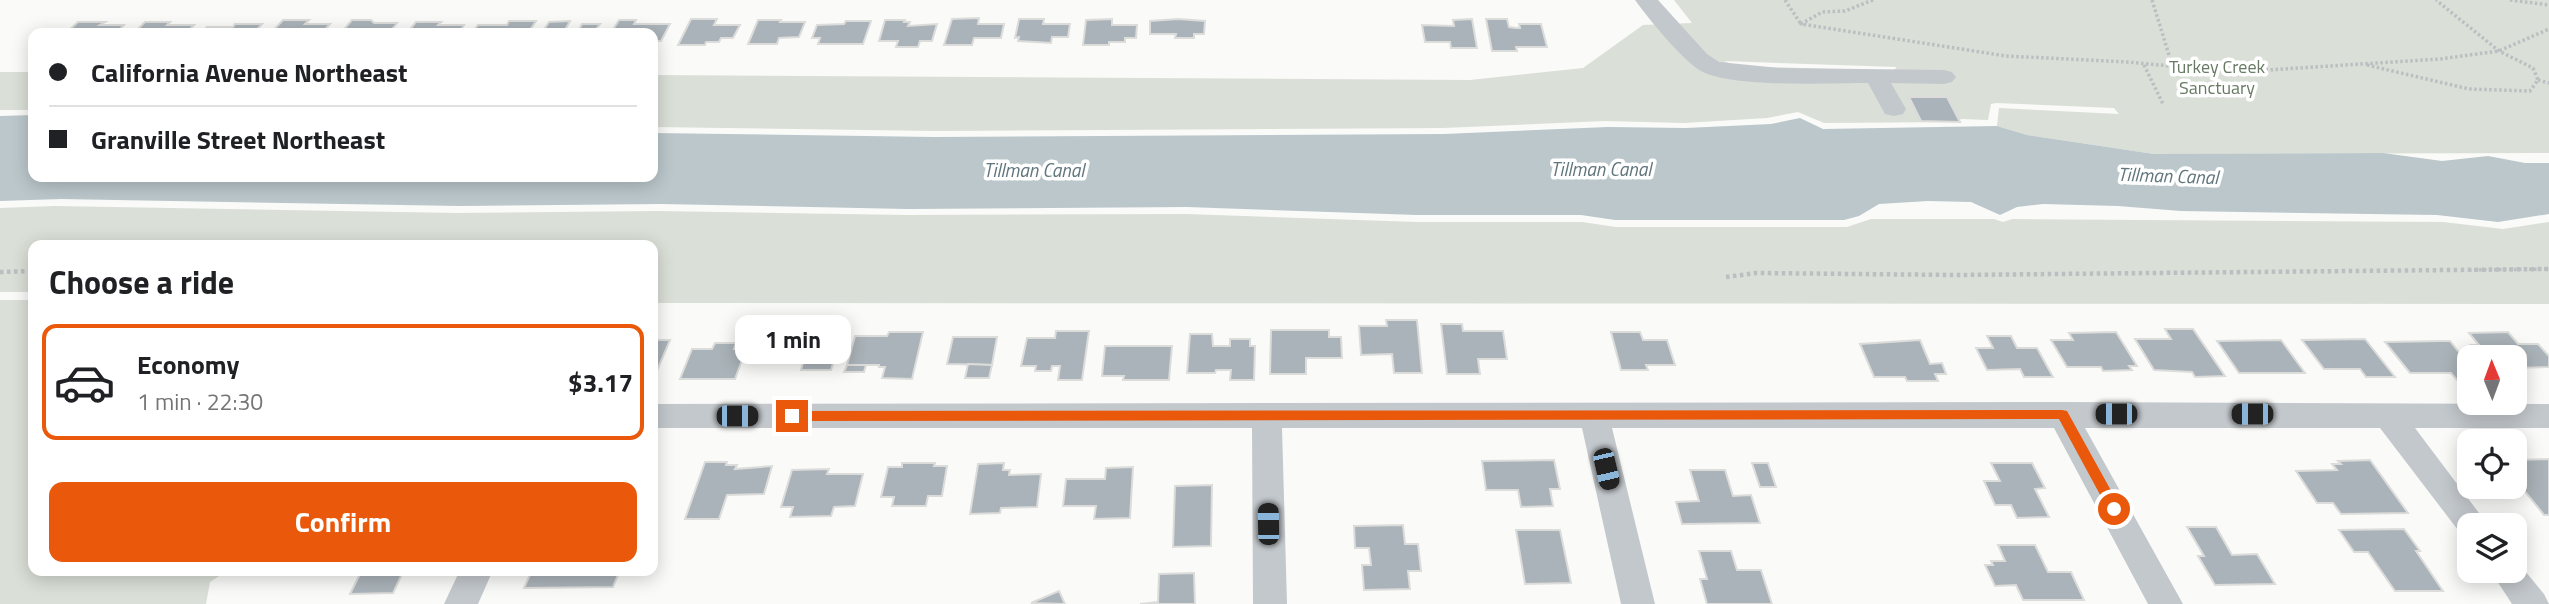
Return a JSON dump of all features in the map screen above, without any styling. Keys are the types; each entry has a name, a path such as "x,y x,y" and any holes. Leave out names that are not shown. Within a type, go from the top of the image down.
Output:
{"street":[{"path":"1646,0 1699,59 1711,67 1732,72 1779,75 1944,77"},
{"path":"1876,77 1894,109"},
{"path":"2062,414 2166,604"},
{"path":"2387,414 2463,513"},
{"path":"1594,415 1638,604"},
{"path":"658,416 2549,416"},
{"path":"1267,416 1270,604"},
{"path":"461,604 474,576"},
{"path":"2516,583 2532,604"}],"path":[{"path":"1785,0 1801,24 2006,56 2236,72 2440,59 2499,51 2549,29"},
{"path":"1801,24 1822,12 1845,11 1873,0"},
{"path":"2152,0 2173,68"},
{"path":"2436,0 2499,51 2533,68 2538,80"},
{"path":"2510,0 2549,5"},
{"path":"2360,63 2473,89 2510,93 2530,91 2538,80"},
{"path":"2143,64 2163,104"},
{"path":"2538,80 2549,83"},
{"path":"1726,277 1756,273 1956,275 2549,269"},
{"path":"0,272 28,271"}],"green space":[{"name":"Turkey Creek Sanctuary","path":"1674,0 2549,0 2549,153 2154,154 2027,135 1997,126 1999,108 2119,114 2114,108 1996,103 1991,104 1988,120 1962,119 1953,122 1824,123 1798,112 1767,118 1684,123 1605,121 1443,128 935,131 658,127 658,75 1470,80 1583,68 1643,25 1692,23","holes":["1724,61 1896,68 1893,71 1736,66"]},
{"path":"0,72 28,72 28,110 0,110"},
{"path":"55,206 456,213 657,211 907,215 1186,214 1417,222 1582,222 1616,227 1847,227 1871,219 1994,219 2003,222 2012,219 2443,222 2503,229 2549,222 2549,304 658,303 658,240 28,240 28,292 0,292 0,208"},
{"path":"0,300 28,300 28,576 219,576 210,582 206,604 0,604"}],"water":[{"name":"Tillman Canal","path":"28,115 28,182 658,182 658,133 934,137 1444,134 1608,127 1686,128 1771,124 1800,118 1823,129 1997,126 2027,135 2154,154 2383,153 2442,161 2488,156 2525,163 2549,163 2549,214 2498,222 2437,215 2181,211 2043,204 2017,207 2000,215 1971,202 1928,201 1879,204 1859,216 1844,220 1615,220 1581,215 1417,215 1187,207 908,209 661,204 460,206 61,199 0,201 0,116"}],"building":[{"path":"979,18 978,24 1004,24 1001,38 974,38 972,45 944,45 952,19"},
{"path":"691,19 717,19 714,25 740,25 733,38 721,38 719,42 706,42 705,45 678,45"},
{"path":"1019,19 1044,19 1043,24 1070,24 1068,37 1052,37 1051,43 1018,41 1019,37 1015,38"},
{"path":"1112,19 1112,25 1137,25 1136,38 1125,38 1125,42 1109,42 1109,45 1083,45 1086,20"},
{"path":"1472,19 1477,48 1451,48 1450,42 1425,42 1422,25 1454,26 1453,20"},
{"path":"1486,19 1507,19 1509,27 1516,28 1520,28 1519,24 1541,24 1547,47 1516,47 1517,51 1492,51"},
{"path":"283,20 309,20 305,24 330,24 326,28 276,28"},
{"path":"352,20 397,23 393,28 345,28"},
{"path":"619,20 636,20 634,24 670,24 661,41 658,41 658,28 614,28"},
{"path":"758,20 805,22 799,37 779,38 777,44 748,44"},
{"path":"885,20 905,20 904,22 910,22 908,26 937,24 932,41 920,41 918,47 896,47 898,41 879,41"},
{"path":"509,21 536,21 531,28 476,28 478,25 507,25"},
{"path":"570,21 566,28 545,28 549,22"},
{"path":"846,21 871,21 863,44 818,44 820,38 812,38 817,25 844,24"},
{"path":"1150,21 1205,21 1204,34 1194,34 1194,38 1175,38 1176,34 1150,34"},
{"path":"78,22 124,25 121,28 71,28"},
{"path":"145,22 194,25 191,28 139,28"},
{"path":"416,22 464,25 462,28 411,28"},
{"path":"235,24 262,24 258,28 206,28 233,27"},
{"path":"582,24 600,24 597,28 580,28"},
{"path":"1909,97 1947,97 1960,122 1921,121"},
{"path":"1386,320 1417,320 1422,373 1394,373 1392,354 1361,355 1359,326 1387,326"},
{"path":"813,321 846,321 833,363 763,363 770,342 787,342 791,330 810,330"},
{"path":"1441,324 1462,324 1463,331 1503,331 1507,359 1478,359 1480,374 1447,374"},
{"path":"2165,329 2193,329 2225,376 2195,377 2192,372 2154,370 2135,339 2171,339"},
{"path":"1271,330 1329,330 1329,337 1341,337 1342,358 1306,358 1306,374 1270,374"},
{"path":"1056,331 1089,331 1082,380 1058,380 1060,366 1052,366 1051,371 1035,371 1036,366 1021,366 1027,338 1055,338"},
{"path":"889,332 923,332 912,379 882,378 885,367 879,365 847,365 855,336 887,336"},
{"path":"1611,332 1640,332 1643,340 1667,340 1675,365 1646,365 1648,370 1621,370"},
{"path":"2116,332 2137,366 2129,366 2132,370 2103,371 2101,367 2067,367 2051,340 2073,340 2069,333"},
{"path":"2508,332 2518,344 2538,344 2549,356 2549,367 2527,368 2527,345 2479,345 2469,333"},
{"path":"1190,334 1212,334 1213,346 1230,346 1230,339 1250,339 1250,346 1255,346 1254,380 1230,380 1231,370 1187,373"},
{"path":"1987,336 2011,336 2017,348 2037,348 2053,377 2024,377 2020,369 1987,370 1976,348 1993,348"},
{"path":"953,337 997,337 992,365 947,364"},
{"path":"2365,339 2395,377 2366,377 2360,369 2324,369 2302,340"},
{"path":"658,340 670,340 658,368"},
{"path":"1920,340 1930,364 1942,363 1946,374 1935,374 1938,381 1874,377 1860,344"},
{"path":"2281,340 2305,373 2239,373 2217,341"},
{"path":"2450,341 2457,350 2457,380 2451,373 2410,373 2385,342"},
{"path":"715,343 736,343 734,349 746,349 735,379 680,379 692,349 712,349"},
{"path":"1105,346 1172,346 1169,380 1123,380 1124,376 1102,376"},
{"path":"803,363 833,363 831,370 801,370"},
{"path":"968,364 992,365 989,378 965,378"},
{"path":"847,365 866,365 864,372 844,372"},
{"path":"2549,459 2549,515 2544,515 2527,494 2527,460"},
{"path":"1554,460 1560,489 1550,489 1553,506 1521,507 1518,490 1486,490 1482,461"},
{"path":"2370,460 2408,513 2341,514 2333,503 2317,503 2296,471 2337,470 2332,464 2341,464 2338,461"},
{"path":"705,462 727,462 726,465 737,465 735,469 772,466 764,494 727,495 719,519 685,519"},
{"path":"902,463 935,463 934,466 947,466 942,496 928,496 926,506 892,506 894,497 881,497 888,467 902,467"},
{"path":"1004,463 1003,470 1010,470 1009,475 1041,474 1037,507 1001,508 1000,513 970,514 978,464"},
{"path":"1752,463 1768,463 1776,487 1760,487"},
{"path":"1991,463 2032,463 2045,488 2035,489 2049,517 2017,518 2011,505 1995,505 1984,481 2000,481"},
{"path":"1133,467 1130,518 1094,519 1096,506 1063,506 1066,479 1105,479 1106,468"},
{"path":"829,469 827,474 863,474 855,506 834,507 831,516 790,517 793,507 781,507 792,470"},
{"path":"1690,470 1725,470 1733,496 1751,495 1760,523 1682,524 1676,502 1699,501"},
{"path":"1212,485 1211,546 1173,547 1175,486"},
{"path":"1403,525 1405,544 1418,544 1421,571 1408,571 1410,589 1364,590 1362,565 1371,565 1369,548 1355,548 1354,526"},
{"path":"2187,527 2216,527 2232,555 2257,554 2275,584 2215,585 2198,556 2204,556"},
{"path":"2404,529 2443,591 2395,591 2368,552 2354,552 2339,530"},
{"path":"1516,530 1560,530 1571,583 1525,584"},
{"path":"1998,545 2035,545 2048,572 2071,572 2084,600 2023,600 2016,585 1995,586 1985,565 1993,565 1991,561 2005,561"},
{"path":"1699,551 1731,551 1737,570 1761,570 1772,604 1707,604 1700,579 1707,579"},
{"path":"1194,573 1195,604 1140,604 1158,602 1159,574"},
{"path":"359,576 401,576 393,593 350,594"},
{"path":"529,576 618,576 613,587 524,588"},
{"path":"1059,591 1065,604 1031,603"}],"route":[{"path":"792,416 2062,414 2114,509"}]}
